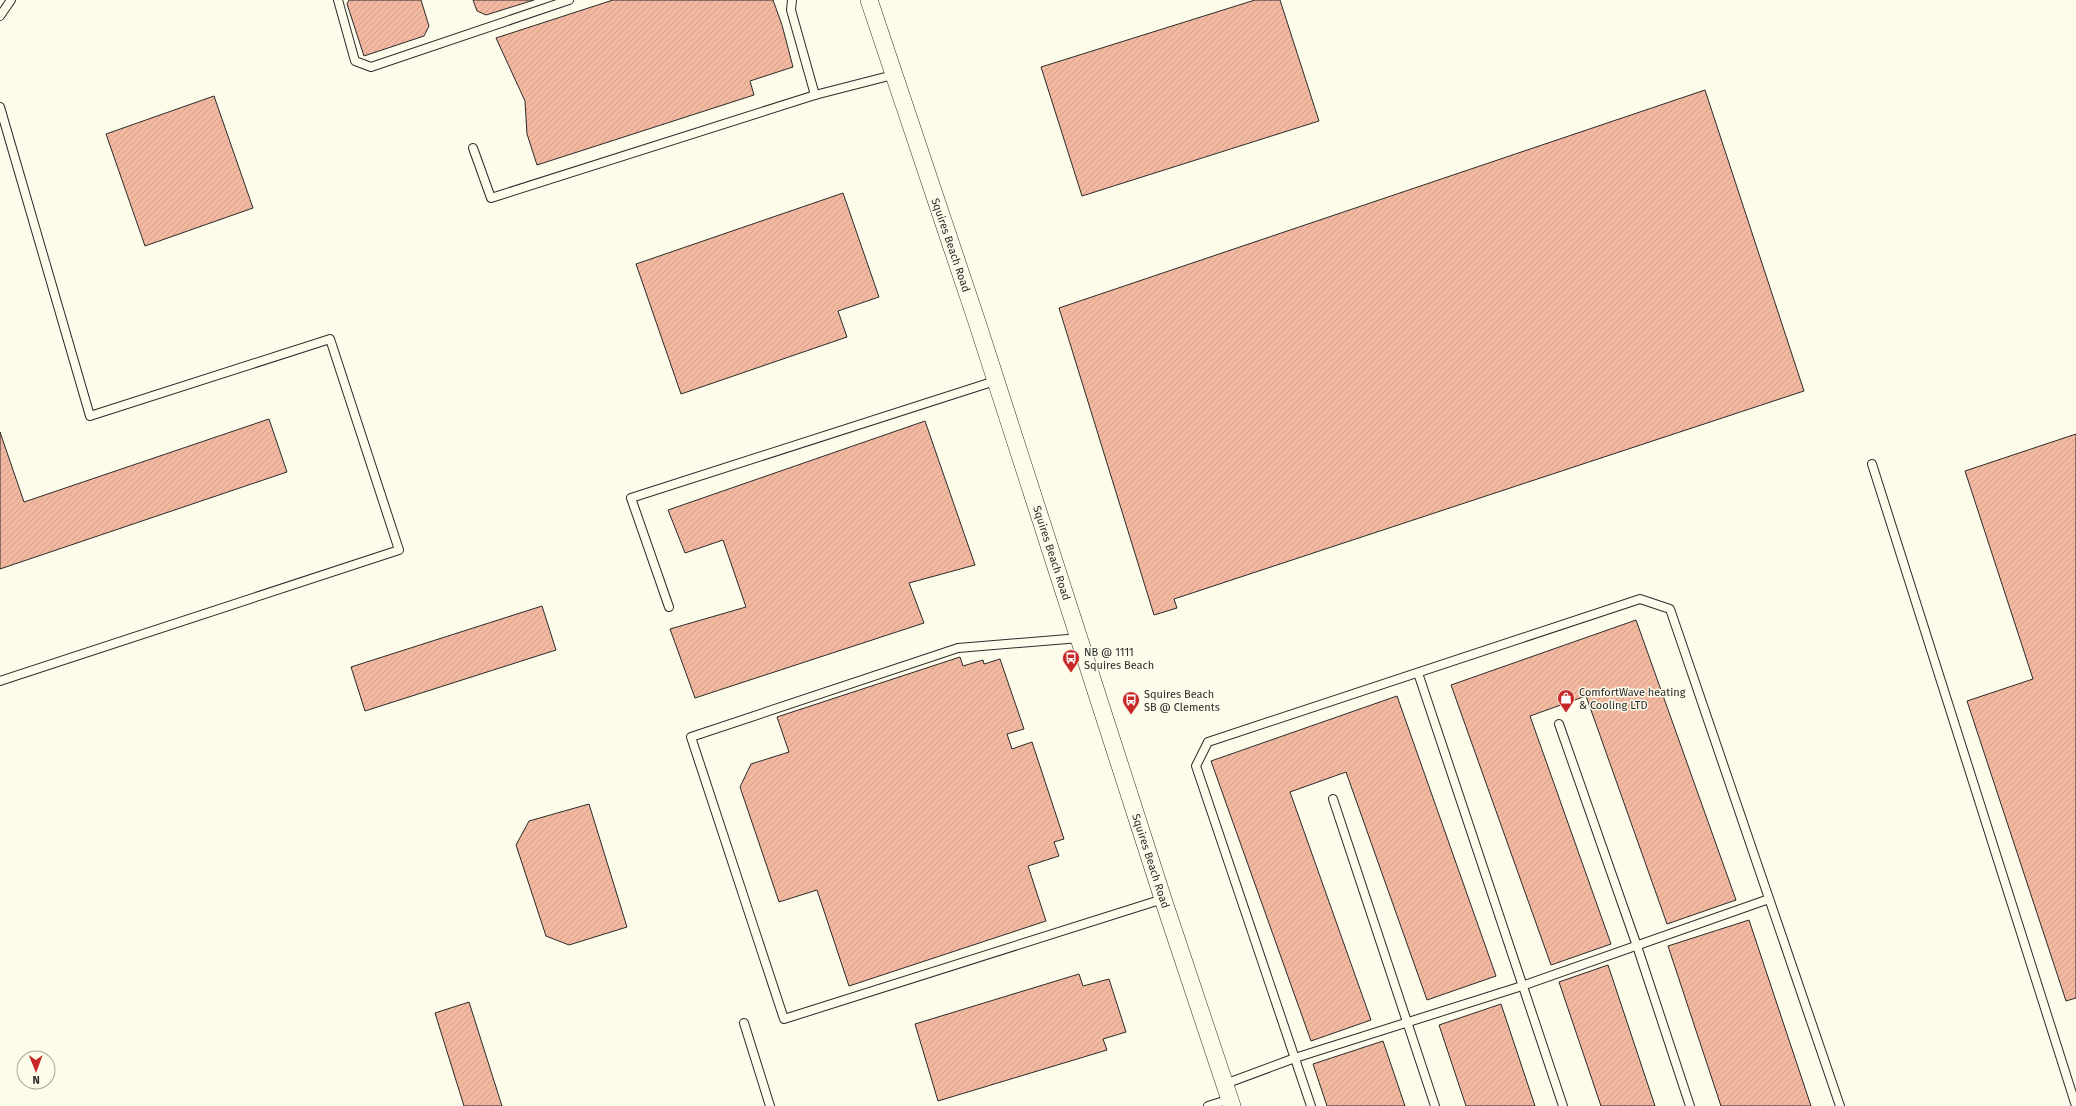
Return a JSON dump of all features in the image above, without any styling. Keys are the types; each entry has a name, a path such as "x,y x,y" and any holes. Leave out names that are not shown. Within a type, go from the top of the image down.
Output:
{"street":[{"name":"Squires Beach Road","path":"869,0 975,315 1163,899 1229,1096"}],"lane":[{"path":"0,16 11,0"},
{"path":"338,0 355,61 371,67 569,0"},
{"path":"792,0 791,10 815,95"},
{"path":"473,148 491,198 815,95 893,75"},
{"path":"0,107 90,416 330,339 399,550 0,681"},
{"path":"669,608 631,498 995,381"},
{"path":"1872,464 2076,1106"},
{"path":"1311,1106 1196,766 1208,742 1640,599 1670,609 1840,1106"},
{"path":"1080,638 958,648 691,738 784,1019 1163,899"},
{"path":"1418,673 1563,1106"},
{"path":"1559,724 1637,946 1690,1106"},
{"path":"1332,799 1435,1106"},
{"path":"1208,1106 1229,1096 1295,1058 1522,986 1770,899"},
{"path":"744,1023 770,1106"}],"building":[{"path":"349,0 421,0 429,26 424,36 364,56 347,4"},
{"path":"473,0 534,0 486,15 477,11"},
{"path":"613,0 773,0 782,25 793,67 750,81 754,95 537,165 527,134 525,101 496,38"},
{"path":"1255,0 1280,0 1319,121 1082,196 1041,67"},
{"path":"1705,90 1804,391 1174,599 1177,608 1154,615 1059,308"},
{"path":"214,96 253,208 145,246 106,134"},
{"path":"843,193 879,297 838,311 847,337 681,394 636,264"},
{"path":"269,419 287,472 0,569 0,432 24,502"},
{"path":"925,421 975,565 909,583 924,623 695,698 670,629 746,607 723,540 685,553 668,510"},
{"path":"2076,434 2076,998 2066,1001 1967,701 2033,679 1965,471"},
{"path":"542,606 556,650 365,711 351,667"},
{"path":"1636,620 1736,900 1667,924 1586,696 1530,716 1611,944 1551,965 1451,685"},
{"path":"960,657 963,666 983,660 984,664 1000,659 1024,729 1007,734 1012,749 1032,742 1064,839 1054,842 1059,856 1028,866 1046,921 849,986 817,890 779,902 740,787 751,764 789,752 777,717"},
{"path":"1397,696 1496,976 1427,1000 1346,772 1290,792 1371,1020 1311,1041 1211,761"},
{"path":"589,804 627,927 569,945 546,936 516,845 529,821"},
{"path":"1749,920 1811,1106 1721,1106 1668,946"},
{"path":"1608,965 1655,1106 1601,1106 1559,982"},
{"path":"1079,974 1083,986 1109,979 1126,1032 1103,1039 1107,1050 938,1101 915,1024"},
{"path":"469,1002 502,1106 464,1106 435,1013"},
{"path":"1501,1004 1535,1106 1466,1106 1439,1025"},
{"path":"1383,1041 1405,1106 1327,1106 1313,1064"}],"place":[{"name":"NB @ 1111 Squires Beach","path":"1071,673"},
{"name":"ComfortWave heating & Cooling LTD","path":"1566,713"},
{"name":"Squires Beach SB @ Clements","path":"1131,715"}]}
